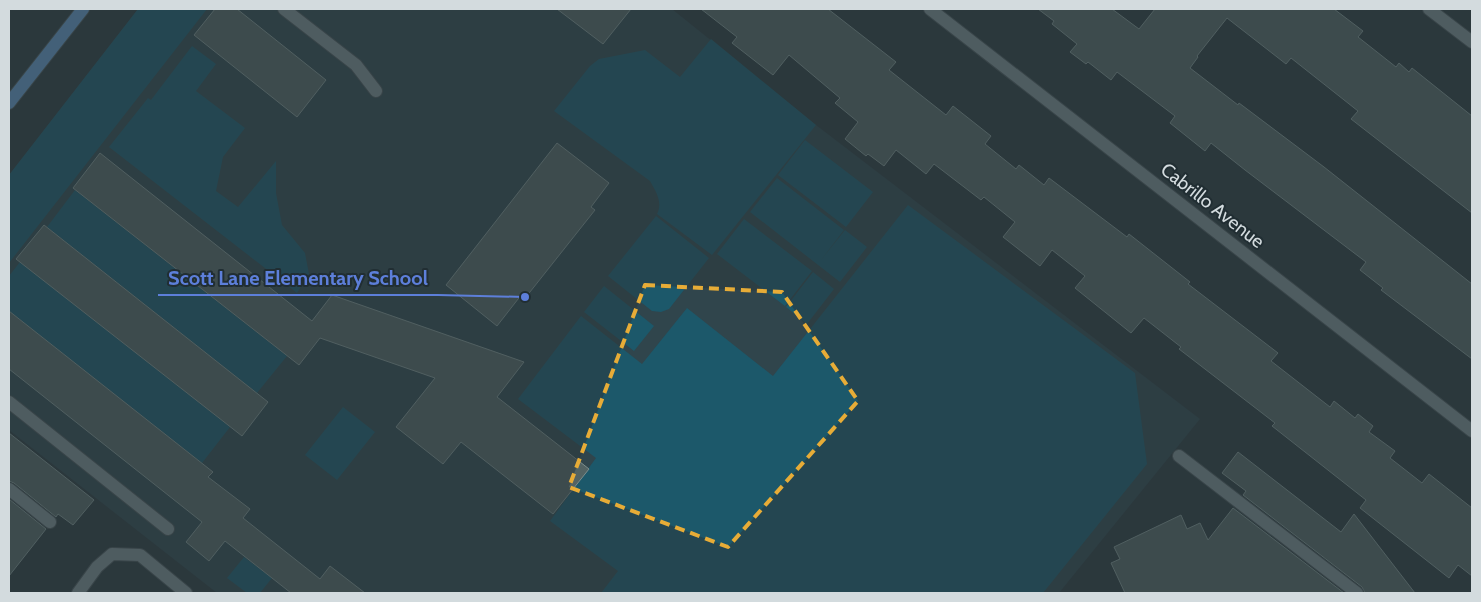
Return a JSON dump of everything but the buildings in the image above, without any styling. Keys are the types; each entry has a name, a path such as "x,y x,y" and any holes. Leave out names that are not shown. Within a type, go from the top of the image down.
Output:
{"main road":[{"path":"9,103 83,9"}],"street":[{"path":"284,9 356,64 376,91"},
{"name":"Cabrillo Avenue","path":"930,9 1472,431"},
{"path":"1429,9 1472,42"},
{"path":"9,402 168,528"},
{"path":"1178,456 1358,593"},
{"path":"9,489 50,522"},
{"path":"78,593 97,568 112,554 140,554 186,593"}],"highlighted area":[{"path":"645,285 782,292 858,401 728,547 569,487"}],"shaded area":[{"path":"138,9 672,9 816,125 1200,419 1059,593 217,593 9,430 9,175"},
{"path":"138,9 207,9 9,263 9,175"},
{"path":"711,39 816,125 712,255 657,214 659,201 650,181 554,111 590,66 599,59 645,50 680,77"},
{"path":"192,46 216,64 196,91 245,128 223,157 216,191 238,207 276,161 276,193 282,225 305,253 309,274 297,293 109,147 148,98 151,100"},
{"path":"805,140 873,192 846,227 778,175"},
{"path":"777,178 844,230 821,260 845,230 867,247 840,282 750,212"},
{"path":"75,190 287,356 257,393 47,227"},
{"path":"908,205 1135,373 1147,464 1043,593 601,593 618,571 550,521 596,458 518,399 581,316 642,364 687,308 773,376"},
{"path":"656,216 709,258 669,309 661,312 652,311 608,276"},
{"path":"744,219 812,271 785,306 717,254"},
{"path":"20,262 230,427 202,463 9,311 9,276"},
{"path":"813,272 834,289 807,324 786,307"},
{"path":"604,286 654,326 634,351 584,312"},
{"path":"343,407 375,432 337,480 305,455"},
{"path":"244,557 272,578 260,593 247,593 227,578"}],"place":[{"name":"Scott Lane Elementary School","path":"525,297"}]}
